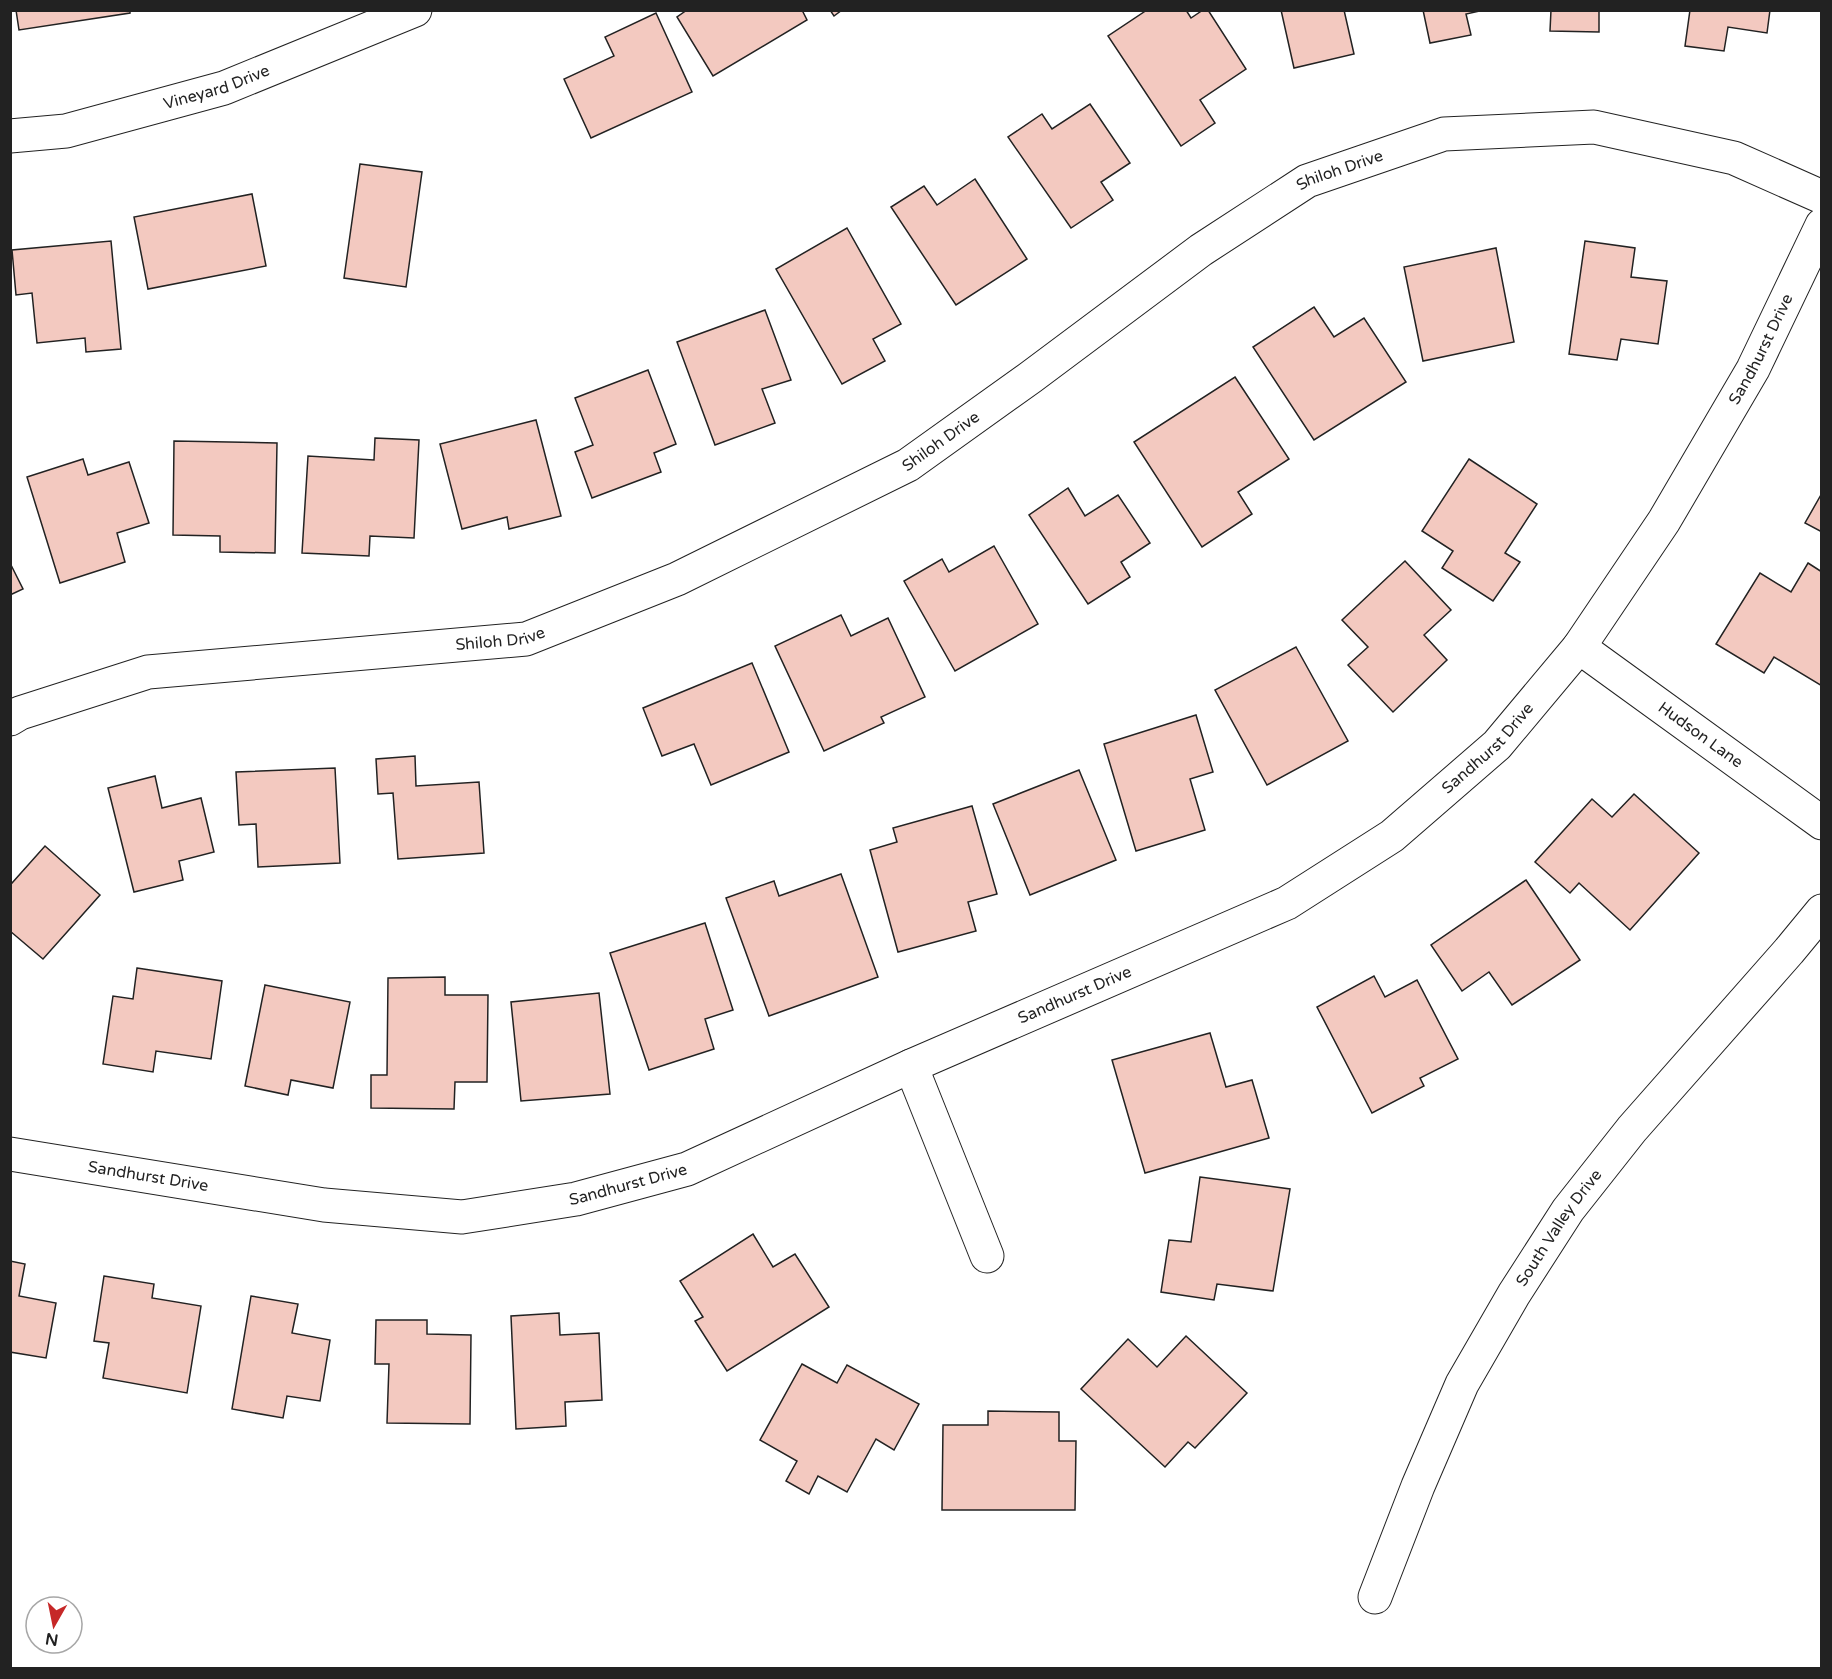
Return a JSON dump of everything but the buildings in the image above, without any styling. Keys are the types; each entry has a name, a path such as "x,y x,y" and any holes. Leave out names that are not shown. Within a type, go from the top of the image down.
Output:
{"street":[{"name":"Vineyard Drive","path":"10,136 66,131 224,88 415,10"},
{"name":"Shiloh Drive","path":"10,719 20,713 148,672 526,639 677,579 908,465 1031,377 1201,250 1307,181 1444,134 1594,127 1734,158 1821,196"},
{"name":"Sandhurst Drive","path":"10,1154 324,1205 462,1217 576,1199 687,1169 910,1066 1287,903 1392,836 1489,753 1579,647 1664,521 1747,379 1821,225"},
{"name":"Hudson Lane","path":"1579,647 1821,823"},
{"name":"South Valley Drive","path":"1375,1597 1418,1485 1462,1384 1514,1294 1562,1219 1632,1129 1789,951 1821,911"},
{"path":"910,1066 987,1256"}]}
